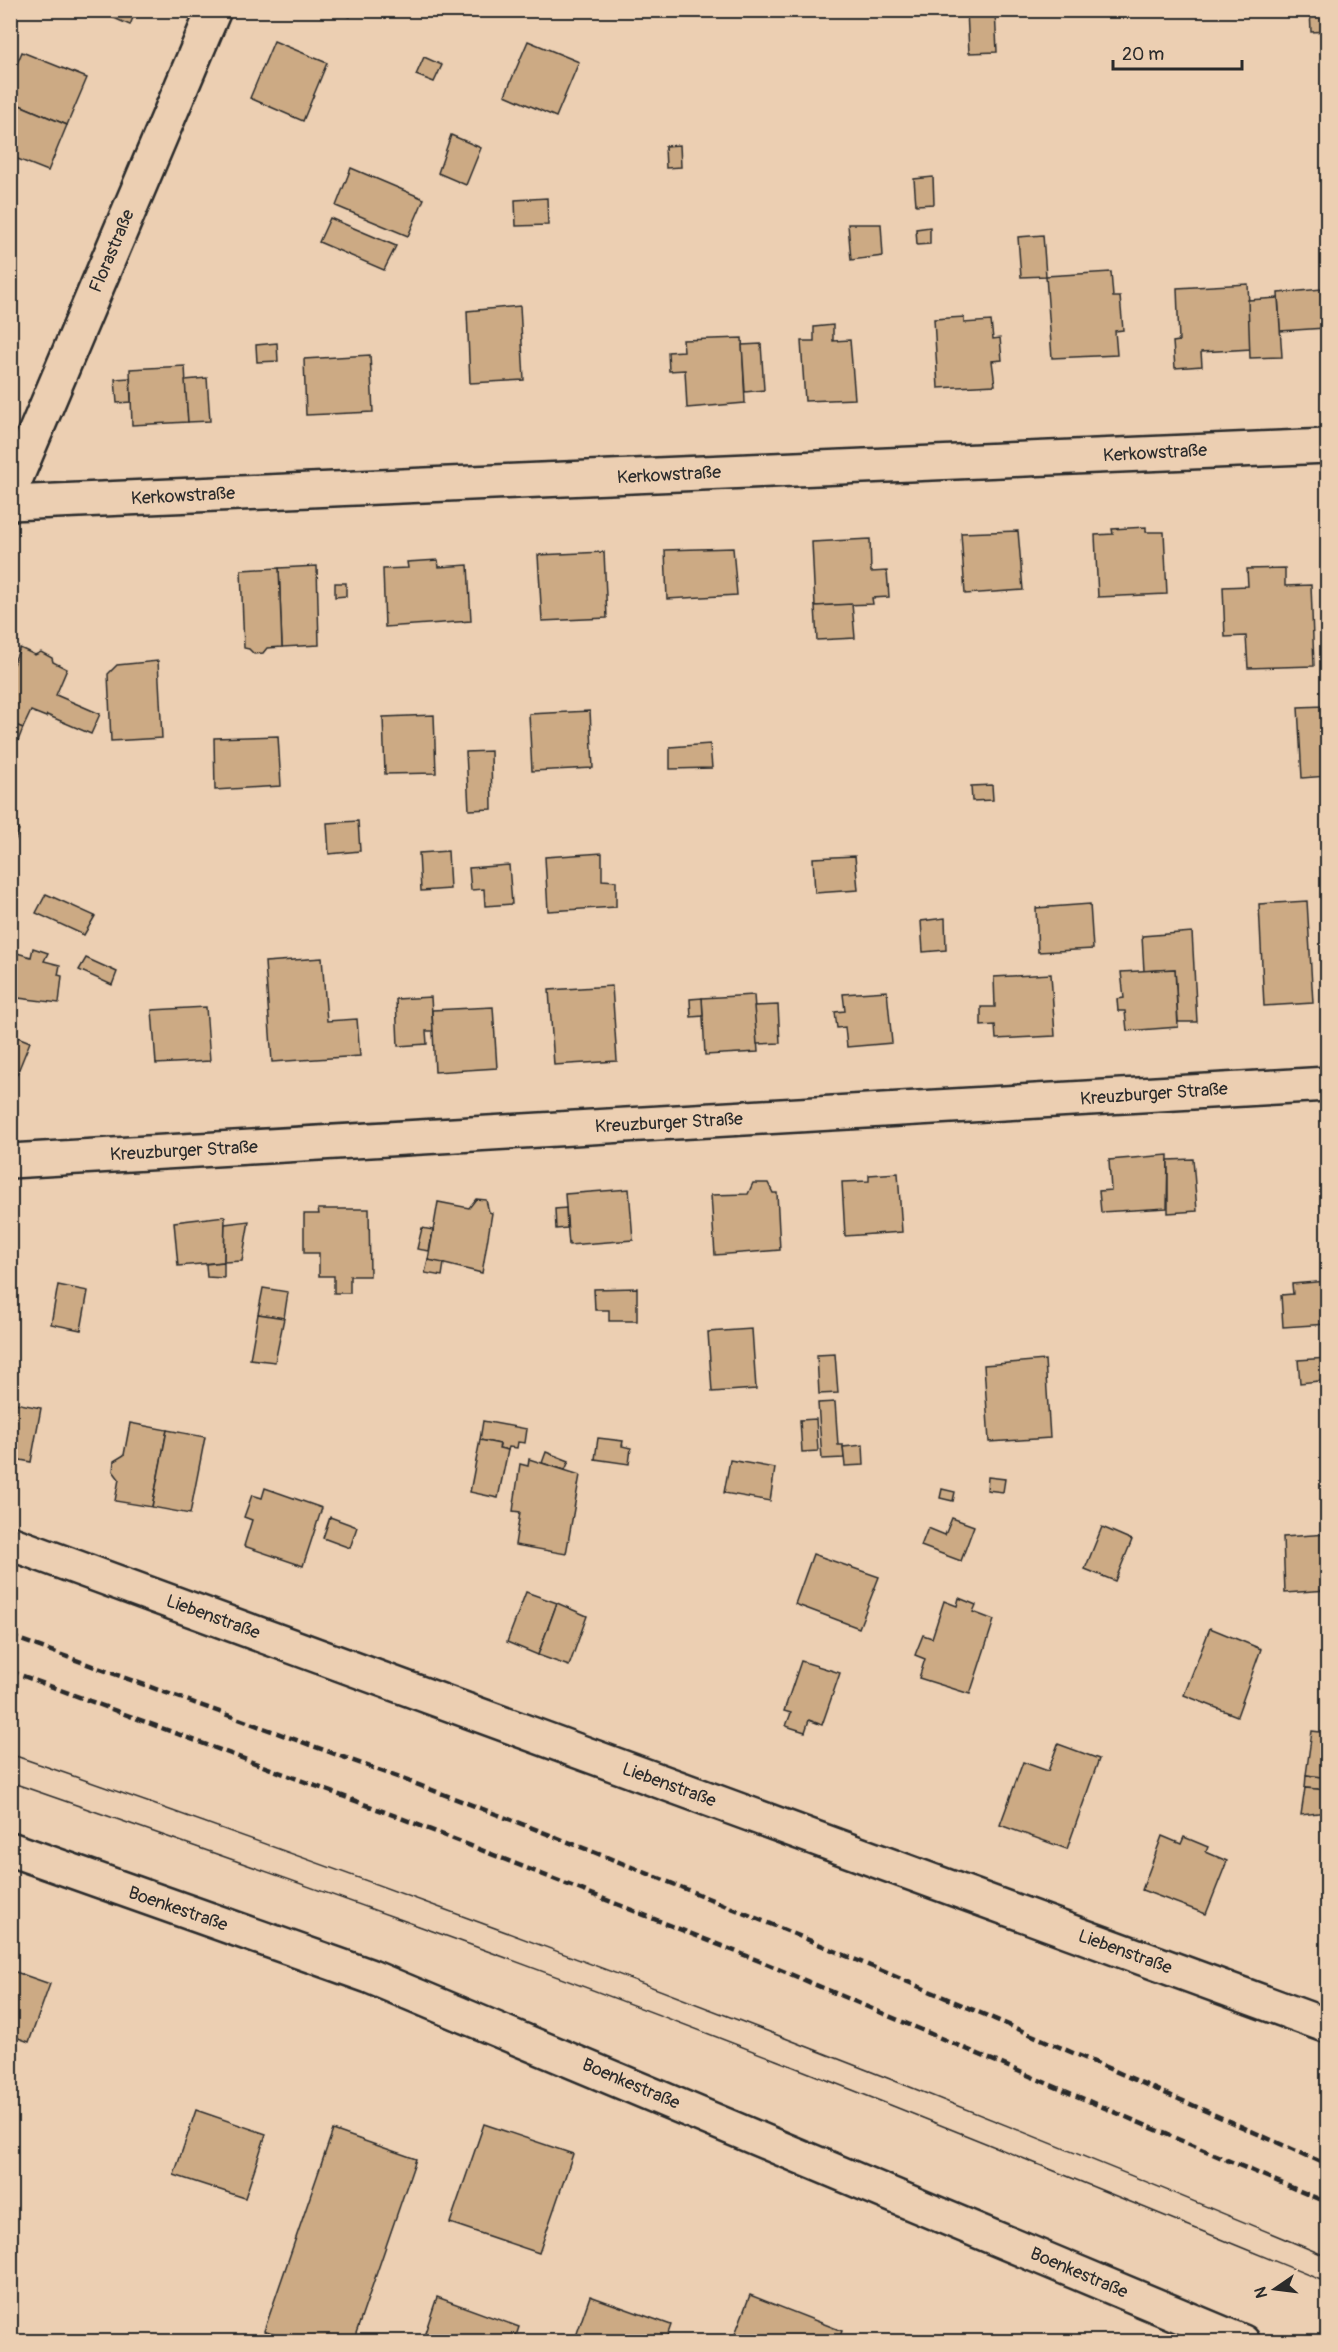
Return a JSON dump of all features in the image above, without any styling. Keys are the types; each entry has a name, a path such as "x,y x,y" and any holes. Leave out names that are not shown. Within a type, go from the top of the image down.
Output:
{"street":[{"name":"Florastraße","path":"10,492 214,10"},
{"name":"Kerkowstraße","path":"10,503 1328,446"},
{"name":"Kreuzburger Straße","path":"10,1161 1328,1084"},
{"name":"Liebenstraße","path":"10,1543 1328,2026"},
{"name":"Boenkestraße","path":"10,1849 369,1976 1243,2342"}],"building":[{"path":"95,10 136,10 130,25"},
{"path":"333,10 352,10 350,17"},
{"path":"967,10 995,10 997,52 969,53"},
{"path":"1310,10 1328,10 1328,31 1311,32"},
{"path":"274,41 327,63 303,121 250,98"},
{"path":"528,41 579,62 556,117 505,95"},
{"path":"22,52 87,78 67,125 10,101 10,80"},
{"path":"424,57 442,65 434,82 416,75"},
{"path":"10,101 67,125 48,171 10,156"},
{"path":"451,135 481,148 466,185 438,173"},
{"path":"680,145 681,167 666,168 665,146"},
{"path":"351,168 424,199 408,236 336,206"},
{"path":"933,177 934,204 916,205 914,179"},
{"path":"547,198 548,225 516,226 515,200"},
{"path":"330,218 396,246 384,270 319,242"},
{"path":"848,224 881,224 883,256 851,260"},
{"path":"930,227 930,244 917,245 916,229"},
{"path":"1043,235 1046,276 1021,277 1018,237"},
{"path":"1111,272 1113,297 1120,297 1123,330 1115,331 1117,355 1052,358 1046,276"},
{"path":"1248,284 1251,349 1201,352 1202,366 1175,368 1173,342 1179,341 1177,288"},
{"path":"1322,289 1325,328 1280,331 1278,293"},
{"path":"1278,298 1282,357 1250,358 1248,300"},
{"path":"520,306 524,380 470,383 467,311"},
{"path":"964,317 964,323 991,321 993,339 1000,338 1002,360 992,361 995,385 938,388 934,319"},
{"path":"833,325 833,341 850,340 855,399 805,401 801,341 814,341 814,327"},
{"path":"742,338 745,403 687,408 685,370 669,371 668,352 684,351 683,340"},
{"path":"277,343 278,361 257,362 256,345"},
{"path":"761,344 764,390 745,392 742,345"},
{"path":"370,355 373,412 306,415 304,359"},
{"path":"185,366 188,422 132,425 130,369"},
{"path":"130,378 131,402 117,403 115,379"},
{"path":"207,378 210,421 188,422 185,380"},
{"path":"1146,527 1146,532 1164,532 1167,594 1098,597 1095,535 1113,534 1112,529"},
{"path":"1018,531 1023,590 965,594 961,533"},
{"path":"870,539 871,572 887,571 889,597 872,598 873,604 815,606 812,542"},
{"path":"733,548 737,595 667,599 665,550"},
{"path":"604,552 607,618 542,621 538,555"},
{"path":"438,560 439,567 468,565 471,621 385,627 383,569 408,568 407,562"},
{"path":"317,566 319,645 282,647 279,568"},
{"path":"279,568 282,647 267,648 263,653 254,654 244,648 241,570"},
{"path":"1285,568 1285,586 1311,585 1314,666 1248,668 1246,636 1225,637 1223,587 1248,586 1247,569"},
{"path":"335,583 346,583 346,596 335,597"},
{"path":"852,604 855,638 817,640 815,606"},
{"path":"20,648 35,655 41,652 52,658 53,662 67,669 56,695 100,714 91,734 47,715 46,717 31,711 23,728 10,723 10,671"},
{"path":"158,661 162,738 111,741 108,674 117,665"},
{"path":"1328,702 1328,787 1327,776 1302,778 1298,707 1325,706"},
{"path":"590,711 593,768 532,771 529,714"},
{"path":"434,715 436,773 385,774 383,717"},
{"path":"10,723 23,728 16,746 10,743"},
{"path":"278,736 281,786 215,790 214,738"},
{"path":"710,744 712,768 670,769 670,747"},
{"path":"491,751 492,809 469,810 466,752"},
{"path":"992,785 993,800 972,801 971,786"},
{"path":"358,821 360,851 329,854 327,823"},
{"path":"10,826 19,830 10,853"},
{"path":"448,851 450,889 421,891 419,853"},
{"path":"602,853 602,880 616,881 616,907 548,911 545,857"},
{"path":"855,856 858,890 815,893 813,858"},
{"path":"509,865 512,904 485,906 484,889 471,890 469,868"},
{"path":"46,894 95,916 84,935 36,913"},
{"path":"1307,901 1313,1003 1264,1006 1259,904"},
{"path":"1090,904 1093,949 1038,952 1036,908"},
{"path":"945,918 946,950 923,952 921,921"},
{"path":"1192,932 1197,1022 1178,1022 1175,969 1144,971 1142,936"},
{"path":"33,948 48,953 44,961 60,965 58,975 62,976 59,1003 10,997 10,951 31,957"},
{"path":"86,958 117,972 112,985 79,970"},
{"path":"322,958 327,1021 357,1019 360,1056 272,1062 265,962"},
{"path":"1175,969 1178,1027 1127,1031 1125,1011 1118,1011 1117,999 1124,998 1121,972"},
{"path":"1051,974 1055,1036 996,1039 995,1025 981,1026 981,1007 995,1007 994,977"},
{"path":"612,986 617,1061 554,1065 549,990"},
{"path":"887,991 892,1043 847,1047 845,1027 837,1028 835,1012 845,1011 843,994"},
{"path":"754,995 758,1052 705,1055 702,998"},
{"path":"431,997 433,1031 426,1031 427,1044 398,1046 396,999"},
{"path":"702,998 703,1016 691,1017 690,999"},
{"path":"778,1005 780,1043 757,1044 754,1006"},
{"path":"206,1007 210,1061 156,1064 152,1010"},
{"path":"493,1007 497,1068 435,1072 432,1010"},
{"path":"10,1034 30,1042 10,1091"},
{"path":"1168,1155 1167,1208 1101,1212 1099,1191 1111,1190 1109,1160"},
{"path":"1193,1159 1197,1211 1168,1213 1168,1160"},
{"path":"898,1173 902,1232 845,1236 842,1182 869,1181 869,1175"},
{"path":"753,1183 768,1183 773,1193 777,1193 780,1250 715,1255 711,1195 748,1194"},
{"path":"629,1189 633,1240 569,1245 565,1194"},
{"path":"476,1199 486,1200 489,1212 492,1213 482,1273 428,1260 438,1202 469,1208"},
{"path":"566,1208 567,1228 556,1229 555,1209"},
{"path":"318,1209 369,1209 370,1276 350,1276 350,1293 334,1293 334,1276 319,1276 319,1253 304,1253 304,1214 319,1214"},
{"path":"225,1216 224,1262 178,1266 174,1222"},
{"path":"249,1221 242,1261 224,1262 225,1224"},
{"path":"422,1228 433,1230 429,1251 417,1249"},
{"path":"428,1260 444,1263 442,1276 425,1273"},
{"path":"224,1262 224,1278 207,1277 206,1264"},
{"path":"1328,1281 1328,1324 1283,1327 1281,1295 1293,1294 1292,1284"},
{"path":"58,1285 88,1291 81,1330 51,1324"},
{"path":"263,1288 288,1292 284,1318 258,1314"},
{"path":"637,1288 637,1321 609,1321 609,1310 595,1310 594,1289"},
{"path":"258,1314 284,1318 275,1362 250,1359"},
{"path":"752,1329 756,1389 712,1392 708,1332"},
{"path":"835,1354 838,1393 819,1394 817,1355"},
{"path":"1328,1358 1328,1380 1300,1383 1298,1360"},
{"path":"1045,1360 1050,1438 989,1442 984,1365"},
{"path":"10,1402 41,1408 31,1462 10,1458"},
{"path":"835,1402 838,1445 843,1445 844,1458 822,1459 818,1403"},
{"path":"816,1419 818,1451 802,1452 800,1420"},
{"path":"483,1421 527,1429 525,1443 518,1442 517,1448 509,1447 508,1450 499,1448 500,1444 480,1440"},
{"path":"130,1423 167,1430 152,1507 115,1501 119,1479 113,1471 114,1461 124,1455"},
{"path":"167,1430 205,1437 190,1514 152,1507"},
{"path":"598,1438 623,1441 622,1446 631,1448 629,1464 595,1459"},
{"path":"480,1440 500,1444 499,1448 508,1450 498,1498 470,1492"},
{"path":"863,1445 864,1465 845,1466 843,1447"},
{"path":"546,1452 569,1461 565,1470 542,1463"},
{"path":"529,1459 580,1475 566,1554 515,1545 520,1512 513,1511 520,1464 528,1466"},
{"path":"730,1460 775,1468 770,1501 724,1493"},
{"path":"988,1477 1005,1479 1003,1492 987,1490"},
{"path":"265,1488 322,1508 303,1566 244,1546 252,1520 244,1517 252,1495 262,1498"},
{"path":"942,1489 955,1492 953,1501 940,1498"},
{"path":"330,1517 357,1527 350,1548 323,1538"},
{"path":"952,1518 974,1526 961,1561 921,1546 928,1528 945,1535"},
{"path":"1102,1527 1132,1540 1115,1581 1085,1569"},
{"path":"1328,1534 1328,1590 1285,1593 1283,1537"},
{"path":"813,1554 879,1577 859,1628 795,1604"},
{"path":"526,1592 557,1603 538,1655 507,1642"},
{"path":"959,1598 976,1605 973,1612 994,1620 970,1694 919,1678 925,1659 915,1655 923,1635 932,1638 944,1601 957,1606"},
{"path":"557,1603 587,1616 569,1666 538,1655"},
{"path":"1210,1628 1261,1649 1237,1716 1184,1695"},
{"path":"801,1661 840,1673 822,1725 809,1720 805,1732 786,1726 791,1713 784,1711"},
{"path":"1312,1731 1328,1733 1328,1778 1306,1775"},
{"path":"1058,1744 1099,1759 1067,1849 1000,1825 1023,1762 1048,1771"},
{"path":"1306,1775 1328,1778 1328,1790 1305,1788"},
{"path":"1305,1788 1328,1790 1327,1812 1301,1815"},
{"path":"1162,1836 1181,1844 1184,1837 1208,1847 1206,1852 1227,1861 1206,1914 1142,1890"},
{"path":"10,1970 50,1984 29,2042 10,2035"},
{"path":"196,2110 266,2134 245,2198 174,2175"},
{"path":"484,2124 573,2154 539,2253 450,2223"},
{"path":"333,2130 416,2159 353,2342 294,2342 264,2331"},
{"path":"750,2295 842,2331 838,2342 732,2342"},
{"path":"590,2296 671,2325 665,2342 574,2342"},
{"path":"437,2297 519,2327 514,2342 422,2342"}],"tram line":[{"path":"10,1754 343,1872 673,1995 1002,2123 1328,2257"},
{"path":"10,1782 394,1917 681,2023 983,2142 1328,2283"}],"railway":[{"path":"10,1636 359,1763 619,1862 939,1995 1328,2165"},
{"path":"10,1671 401,1818 762,1962 1328,2203"}]}
